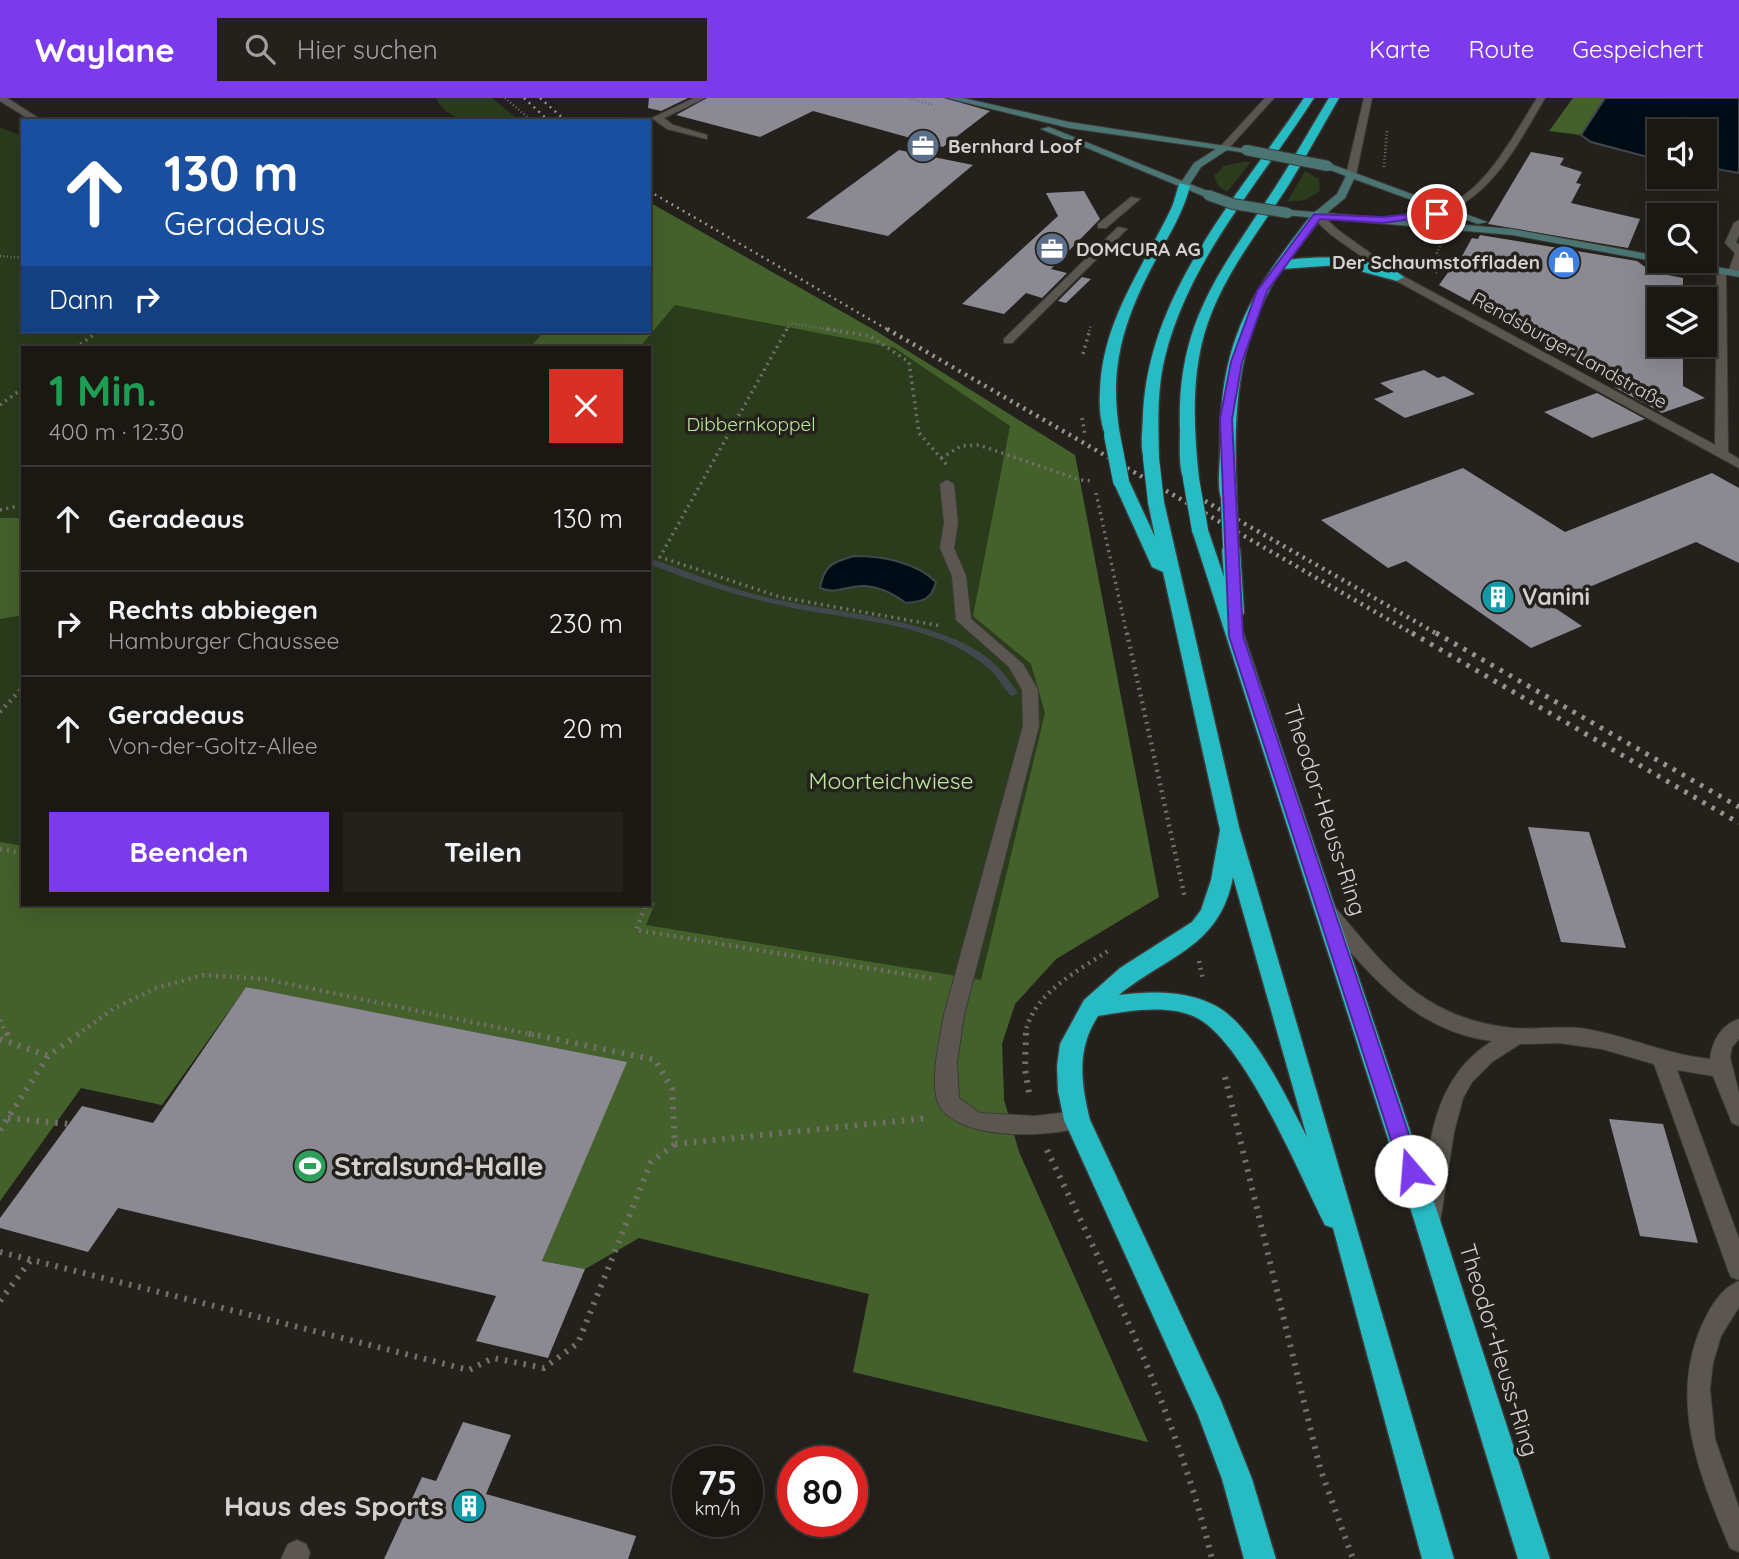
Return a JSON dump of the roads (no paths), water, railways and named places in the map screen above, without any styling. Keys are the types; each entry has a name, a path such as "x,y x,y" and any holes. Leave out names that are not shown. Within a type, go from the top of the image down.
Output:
{"highway":[{"path":"1309,98 1208,246 1169,319 1158,356 1153,392 1151,458 1156,502 1228,827 1354,1256 1438,1559"},
{"name":"Theodor-Heuss-Ring","path":"1334,98 1282,185 1227,267 1205,313 1197,335 1186,398 1191,479 1200,530 1327,911 1534,1559"},
{"path":"1178,604 1122,481 1104,391 1118,327 1179,206 1184,186"},
{"path":"1236,636 1226,419 1231,380 1255,306 1278,266 1317,216"},
{"path":"1278,266 1328,259 1363,265 1397,277"},
{"path":"1228,827 1221,878 1214,905 1205,921 1193,934 1125,977 1078,1024 1069,1047 1068,1093 1077,1120 1211,1411 1237,1479 1260,1559"},
{"path":"1093,1008 1146,1002 1180,1005 1209,1013 1227,1028 1246,1053 1354,1256"}],"main road":[{"path":"951,98 1081,127 1282,155 1328,166 1512,232"},
{"path":"979,105 1058,133 1233,204 1317,216 1512,232 1647,257"},
{"path":"1184,186 1197,165 1224,148"},
{"path":"1317,216 1341,196 1351,175"}],"street":[{"path":"1,98 36,119"},
{"path":"701,98 657,118 670,127 704,137"},
{"path":"1224,148 1270,98"},
{"path":"1351,175 1368,98"},
{"path":"1383,220 1448,210 1469,197 1501,163 1541,98"},
{"path":"1101,226 1135,199"},
{"name":"Rendsburger Landstraße","path":"1317,216 1328,229 1358,246 1397,277 1739,464"},
{"path":"1721,455 1732,273 1739,253 1730,243 1739,223"},
{"path":"1008,341 1122,229"},
{"path":"947,484 951,523 947,548 959,576 964,620 1015,664 1030,690 1031,726 944,1068 949,1103 962,1115 976,1122 1035,1125 1077,1120"},
{"path":"1327,911 1390,984 1424,1012 1470,1030 1517,1036 1556,1033 1584,1037 1663,1060 1720,1068"},
{"path":"1739,1027 1720,1046 1720,1068 1739,1117"},
{"path":"1428,1223 1451,1106 1459,1085 1484,1056 1517,1036"},
{"path":"1663,1060 1739,1270"},
{"path":"1739,1292 1716,1318 1701,1357 1696,1399 1700,1434 1739,1539"}],"waterway":[{"path":"651,562 707,583 766,600 866,618 937,636 968,650 994,668 1013,693"}],"railway":[{"path":"524,98 547,119"},
{"path":"540,98 564,119"},
{"path":"651,192 890,331"},
{"path":"887,329 1415,635"},
{"path":"1205,501 1439,635"},
{"path":"1412,633 1739,823"},
{"path":"1436,633 1739,807"}],"place":[{"name":"Bernhard Loof","path":"923,146"},
{"name":"DOMCURA AG","path":"1052,249"},
{"name":"Der Schaumstoffladen","path":"1564,262"},
{"name":"Vanini","path":"1498,597"},
{"name":"Stralsund-Halle","path":"310,1166"},
{"name":"Haus des Sports","path":"469,1506"}],"park label":[{"name":"Dibbernkoppel","path":"751,424"},
{"name":"Moorteichwiese","path":"891,781"}]}
